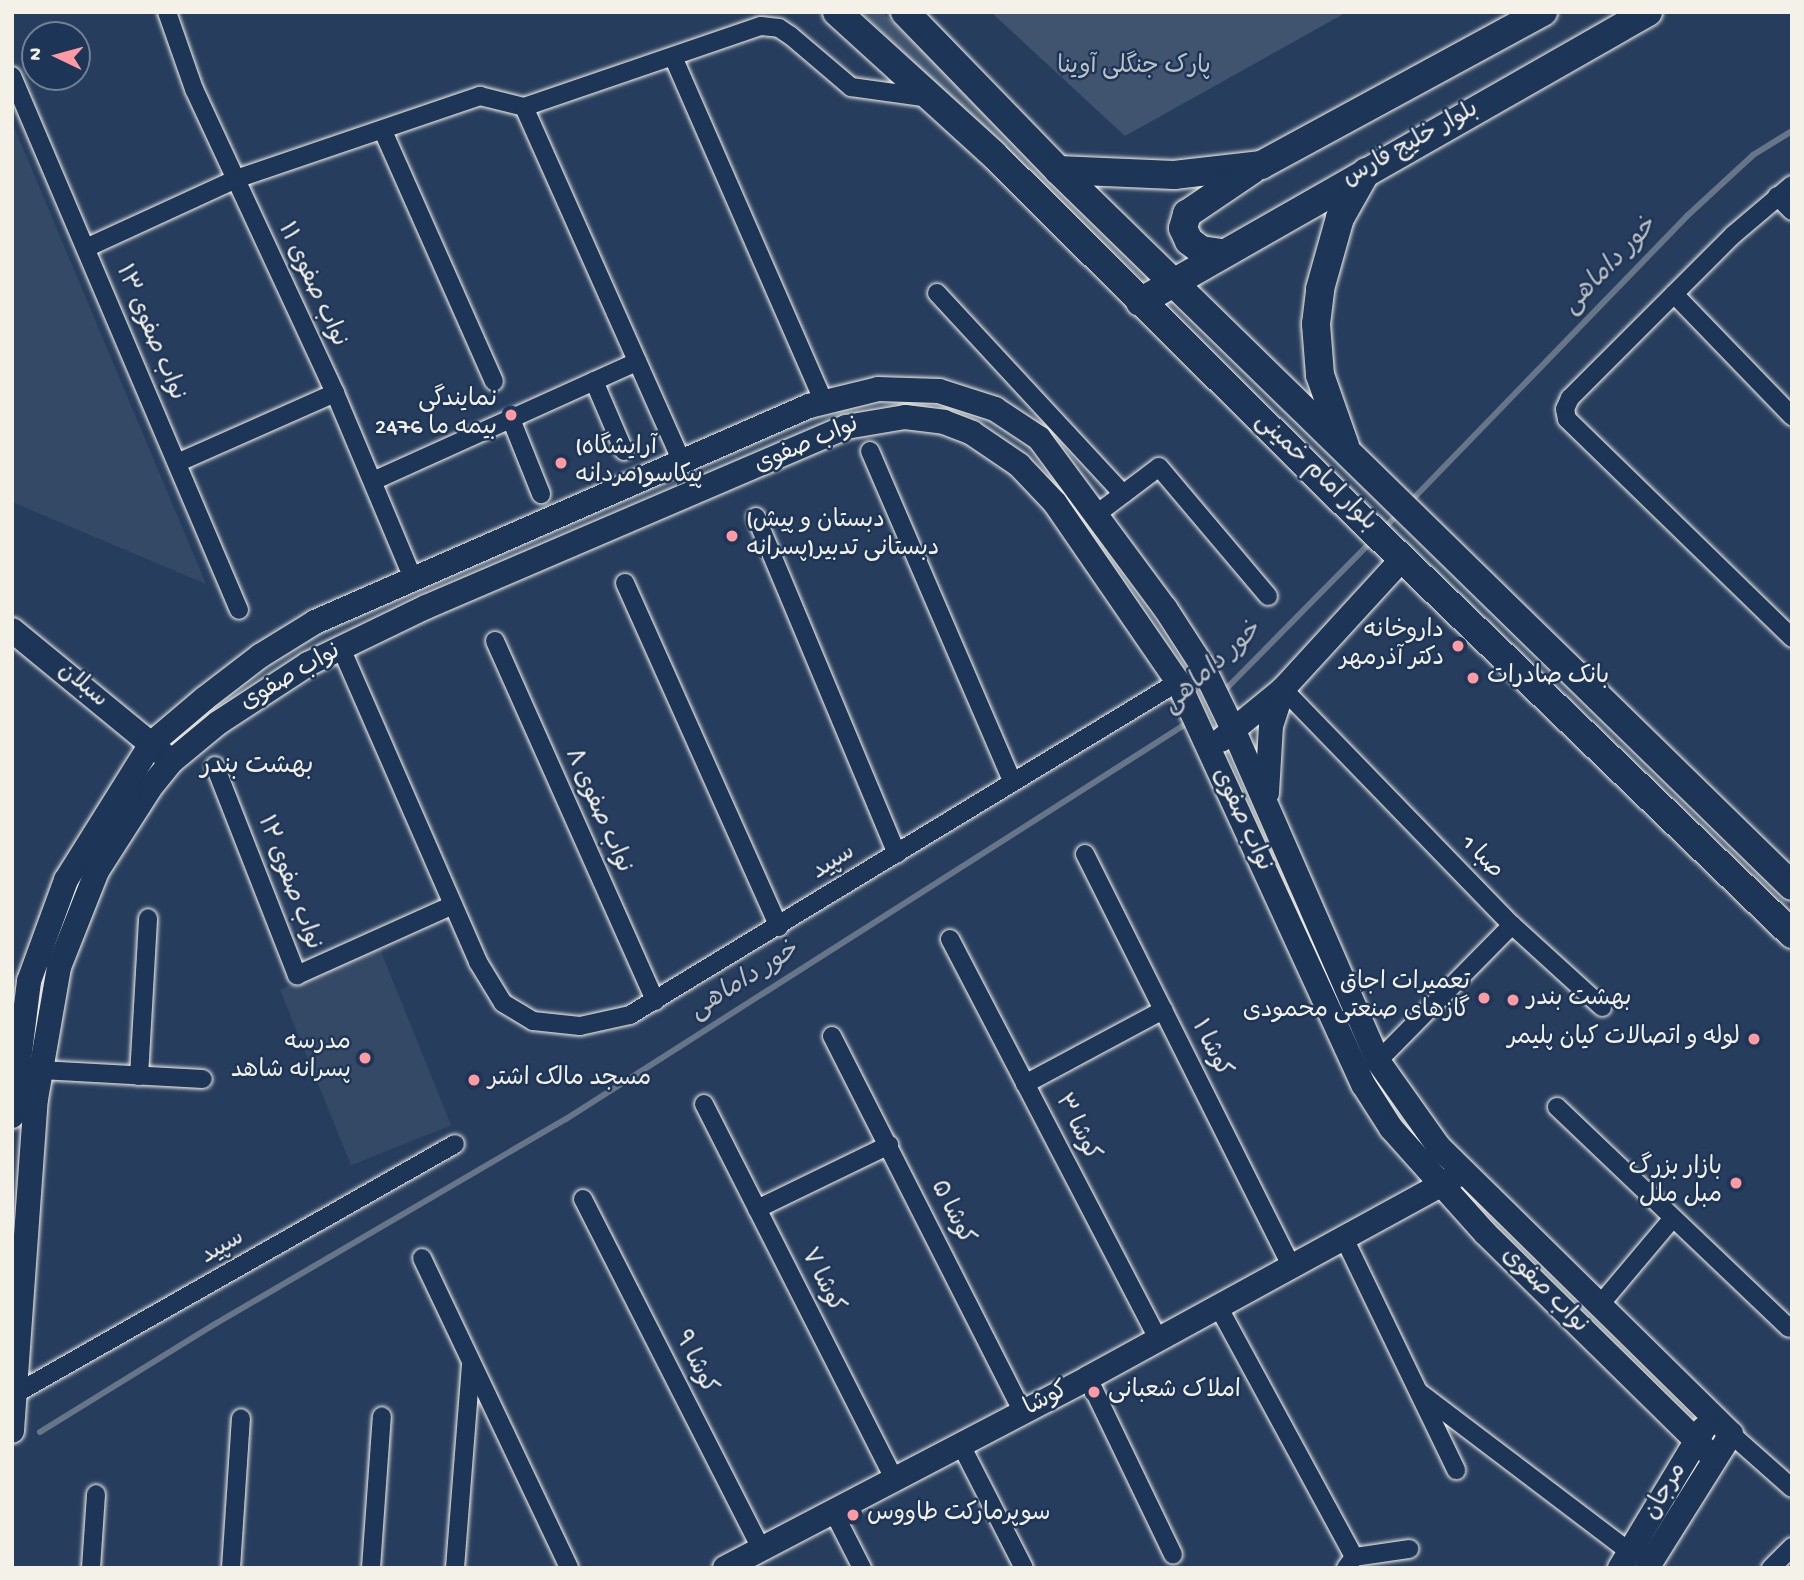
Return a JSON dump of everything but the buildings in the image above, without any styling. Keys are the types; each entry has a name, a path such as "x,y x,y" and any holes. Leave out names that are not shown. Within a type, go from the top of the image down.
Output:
{"main road":[{"name":"بلوار امام خمینی","path":"837,12 993,154 1362,520 1792,934"},
{"name":"بلوار امام خمینی","path":"905,12 1058,170 1175,280 1386,491 1792,886"},
{"path":"1222,253 1200,250 1189,241 1183,228 1187,214 1261,165 1543,12"},
{"name":"بلوار خلیج فارس","path":"1140,302 1648,12"},
{"path":"1058,170 1112,176 1174,175 1261,165"},
{"path":"1347,452 1320,375 1315,324 1320,289 1340,218 1368,170"}],"street":[{"name":"نواب صفوی ۱۱","path":"167,12 194,89 335,393 414,579"},
{"path":"86,248 236,179 480,96 524,107 674,59 761,26 779,28 851,87 931,98"},
{"path":"674,59 824,402"},
{"name":"نواب صفوی ۱۳","path":"12,76 239,610"},
{"path":"524,107 696,493"},
{"path":"383,131 494,381"},
{"path":"1792,185 1674,294 1570,398 1565,409 1567,419 1792,639"},
{"path":"1777,196 1792,211"},
{"path":"937,293 1123,494"},
{"path":"1674,294 1792,416"},
{"path":"373,481 637,362"},
{"path":"594,381 624,450"},
{"name":"نواب صفوی","path":"12,1431 21,1103 20,981 66,880 151,744 260,656 315,622 824,402 878,389 909,388 939,391 995,409 1039,438 1098,513 1206,673 1266,800 1378,1061 1438,1147 1598,1307 1731,1434"},
{"path":"177,463 335,393"},
{"name":"نواب صفوی","path":"21,1103 41,1070 59,967 79,908 105,857 172,761 246,702 341,648 426,607 869,420 905,417 958,427 1019,465 1055,503 1182,690 1363,1084 1391,1128 1440,1186 1715,1459"},
{"path":"511,419 541,494"},
{"path":"870,451 1012,780"},
{"path":"1098,513 1159,467 1268,596"},
{"path":"756,517 897,854"},
{"path":"1207,745 1283,688 1398,553"},
{"path":"414,579 426,607"},
{"path":"625,583 779,927"},
{"name":"سبلان","path":"12,630 172,761"},
{"name":"نواب صفوی ۸","path":"495,641 655,1001"},
{"path":"341,648 453,905"},
{"path":"1182,690 1206,673"},
{"path":"1266,800 1271,726 1283,688"},
{"name":"صبا 1","path":"1283,688 1512,925 1602,1007"},
{"name":"سپید","path":"453,905 478,962 503,1003 533,1021 580,1026 630,1015 779,927 1012,780 1182,690"},
{"name":"نواب صفوی ۱۲","path":"215,766 297,975 453,905"},
{"name":"کوشا ۱","path":"1085,854 1292,1266"},
{"path":"139,1076 148,918"},
{"path":"1378,1061 1512,925"},
{"name":"کوشا ۳","path":"950,939 1158,1339"},
{"path":"1026,1084 1163,1010"},
{"name":"کوشا ۵","path":"832,1036 1023,1412"},
{"path":"41,1070 203,1079"},
{"name":"کوشا ۷","path":"704,1104 895,1480"},
{"path":"1557,1107 1789,1328"},
{"name":"سپید","path":"15,1394 454,1144"},
{"path":"757,1209 889,1145"},
{"name":"کوشا","path":"725,1568 1219,1308 1464,1172"},
{"name":"کوشا ۹","path":"583,1199 761,1550"},
{"path":"1598,1307 1673,1218"},
{"path":"1344,1238 1456,1470"},
{"path":"422,1258 569,1568"},
{"path":"1219,1308 1350,1562 1409,1549"},
{"path":"455,1568 471,1363"},
{"path":"1088,1378 1173,1555"},
{"path":"1419,1392 1632,1563"},
{"name":"مرجان","path":"1632,1563 1712,1415"},
{"path":"371,1568 382,1416"},
{"path":"232,1568 241,1418"},
{"path":"1731,1434 1792,1488"},
{"name":"مرجان","path":"1632,1563 1715,1459 1731,1434"},
{"path":"961,1445 1024,1568"},
{"path":"91,1568 96,1494"},
{"path":"834,1513 862,1568"},
{"path":"1771,1568 1792,1547"}],"shaded area":[{"path":"12,122 206,584 12,502"},
{"name":"مدرسه پسرانه شاهد","path":"380,949 451,1125 351,1166 280,989"}],"green space":[{"path":"861,12 882,12 1155,275 1143,281"},
{"name":"پارک جنگلی آوینا","path":"991,12 1347,12 1125,136"}],"waterway":[{"name":"خور داماهی","path":"1410,502 1687,216 1753,155 1792,131"},
{"name":"خور داماهی","path":"1383,529 1400,512"},
{"name":"خور داماهی","path":"1221,694 1373,540"},
{"name":"خور داماهی","path":"40,1432 215,1324 566,1119 1189,722"}],"place":[{"name":"نمایندگی بیمه ما 2476","path":"511,415"},
{"name":"(آرایشگاه پیکاسو(مردانه","path":"561,463"},
{"name":"(دبستان و پیش دبستانی تدبیر(پسرانه","path":"732,536"},
{"name":"داروخانه دکتر آذرمهر","path":"1458,646"},
{"name":"بانک صادرات","path":"1473,678"},
{"name":"تعمیرات اجاق گازهای صنعتی محمودی","path":"1484,998"},
{"name":"بهشت بندر","path":"1513,1000"},
{"name":"لوله و اتصالات کیان پلیمر","path":"1754,1039"},
{"name":"مدرسه پسرانه شاهد","path":"365,1058"},
{"name":"مسجد مالک اشتر","path":"474,1080"},
{"name":"بازار بزرگ مبل ملل","path":"1736,1183"},
{"name":"املاک شعبانی","path":"1094,1392"},
{"name":"سوپرمارکت طاووس","path":"853,1515"}],"district":[{"name":"بهشت بندر","path":"257,768"}]}
